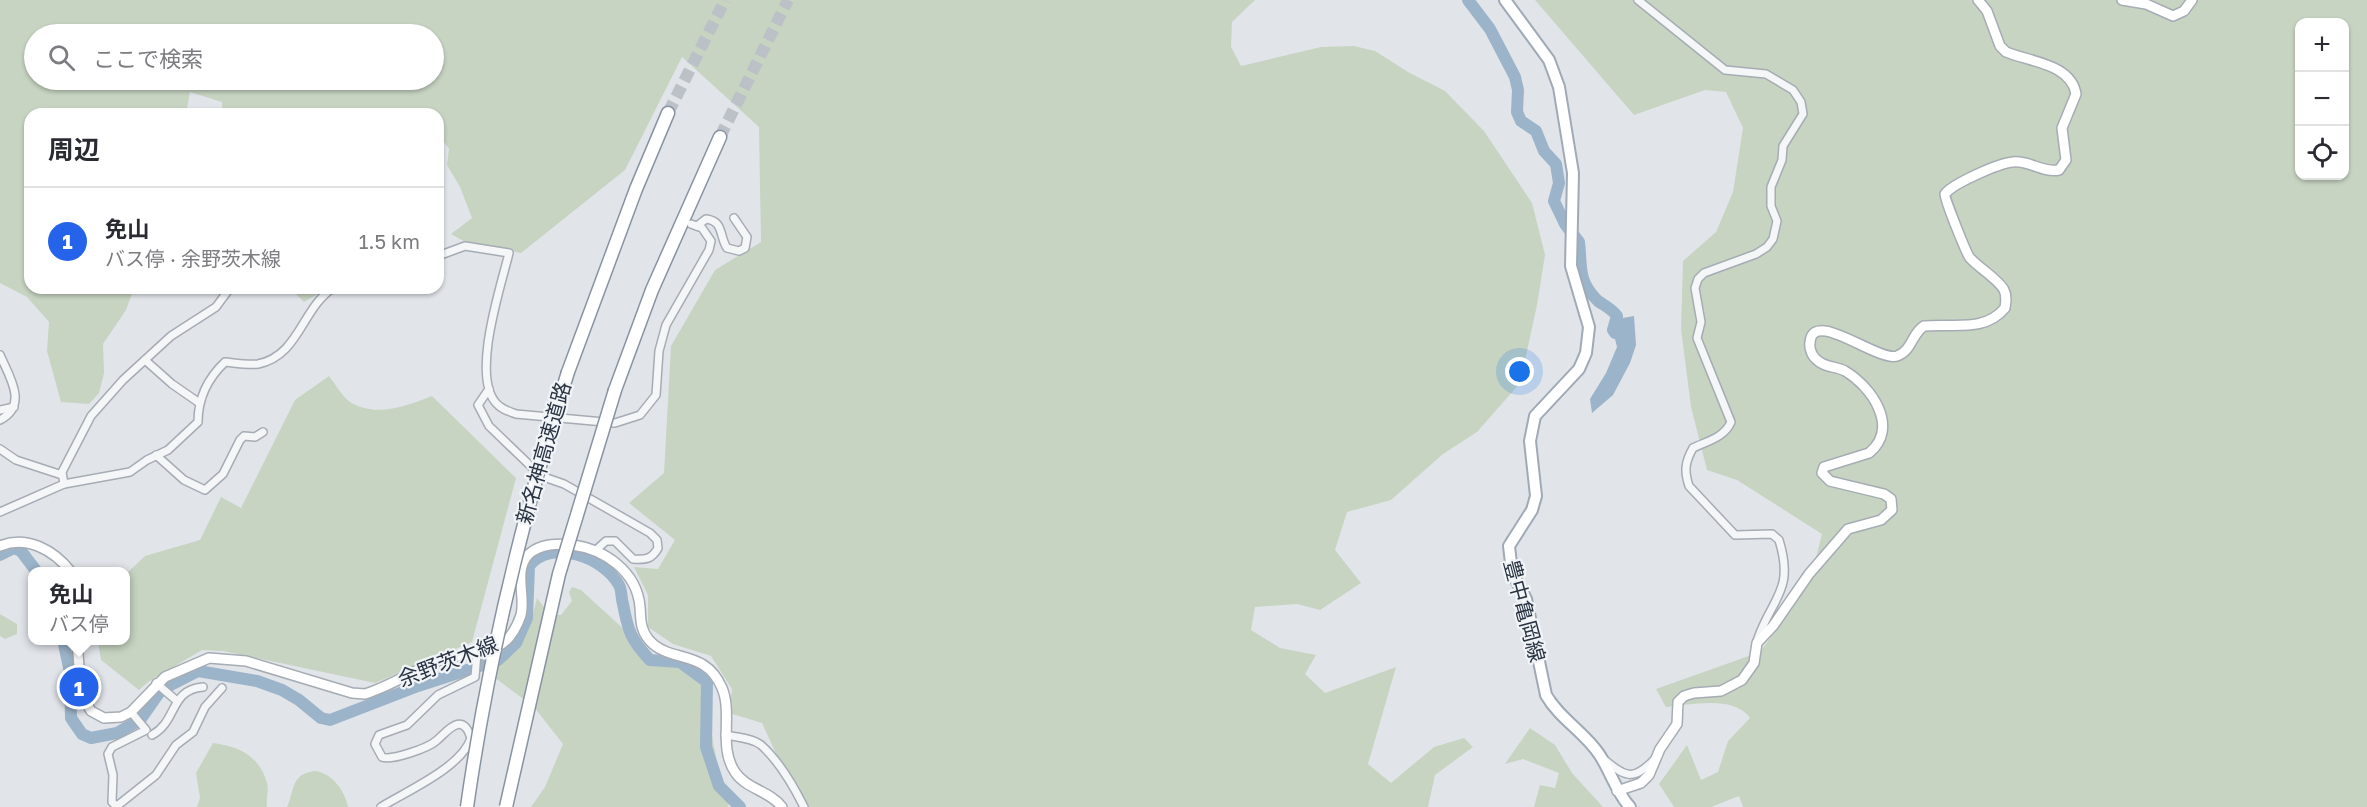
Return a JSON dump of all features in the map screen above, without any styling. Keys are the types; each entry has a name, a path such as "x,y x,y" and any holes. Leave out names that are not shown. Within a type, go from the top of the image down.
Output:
{"highway":[{"name":"新名神高速道路","path":"467,807 489,675 524,516 568,372 636,189 668,113"},
{"path":"506,807 559,574 615,390 652,290 720,136"}],"main road":[{"name":"豊中亀岡線","path":"1505,0 1549,60 1559,87 1573,173 1571,266 1589,327 1586,353 1579,369 1535,416 1530,441 1536,496 1532,510 1509,546 1508,560 1526,599 1546,695 1552,705 1600,755 1617,791 1630,807"}],"street":[{"path":"1617,791 1641,783 1648,775 1677,724 1678,702 1684,696 1721,691 1742,680 1754,663 1756,643 1781,593 1784,576 1779,540 1772,534 1735,535 1696,494 1684,469 1693,448 1720,436 1731,422 1697,338 1701,322 1695,288 1698,279 1704,273 1755,254 1767,247 1773,239 1777,221 1771,206 1771,187 1782,160 1783,146 1803,114 1801,102 1793,90 1766,75 1725,70 1638,0"},
{"path":"1756,643 1773,626 1809,574 1837,545 1848,529 1881,520 1892,510 1891,498 1884,494 1830,481 1822,473 1824,467 1869,453 1880,441 1883,424 1881,408 1860,384 1844,370 1822,364 1815,358 1809,342 1812,336 1815,332 1828,329 1888,357 1903,353 1916,330 1924,326 1959,326 1993,320 2005,308 2006,292 1965,253 1960,230 1944,201 1945,194 1957,184 2005,163 2024,163 2047,172 2059,170 2066,160 2062,128 2076,94 2075,86 2059,70 2007,52 2000,46 1987,11 1978,0"},
{"path":"2122,0 2146,4 2174,16 2184,11 2192,0"},
{"path":"444,254 465,246 509,253 487,344 485,362 489,389 494,401 503,409 516,414 615,423 640,415 656,395 659,351 666,325 709,250 711,241 708,233 694,225 706,219 714,220 719,224 727,248 739,251 745,248 747,237 734,219"},
{"path":"64,484 62,475 91,416 171,336 216,307 226,294"},
{"path":"0,512 64,484 130,472 168,450 198,422 198,402 218,369 225,363 258,364 277,357 293,341 316,303 326,294"},
{"path":"0,355 16,392 14,407 0,420"},
{"path":"145,360 198,402"},
{"path":"489,389 478,405 480,412 489,426 542,476 564,484 650,533 657,540 658,548 654,554 643,560 633,559 615,541 606,541 596,550"},
{"path":"0,410 14,407"},
{"path":"156,455 184,480 205,490 223,474 240,440 244,436 255,437 263,432"},
{"path":"0,449 16,460 62,475"},
{"path":"0,546 19,542 42,548 63,560 68,567"},
{"name":"余野茨木線","path":"131,712 157,685 200,660 218,658 246,661 352,693 365,694 440,660 477,655 498,647 516,628 522,609 521,569 528,555 541,547 561,544 596,550 626,571 640,606 639,621 650,641 661,650 699,662 718,680 723,691 725,735 729,760 735,773 782,807"},
{"path":"77,645 79,687 87,706 104,718 121,717 131,712 154,736 164,729 177,701 183,694 194,688 203,687"},
{"path":"381,807 462,756 471,738 465,728 454,725 432,744 388,759 378,754 376,749 379,735 406,725 438,695 471,681 477,674 477,655"},
{"path":"157,685 177,701"},
{"path":"146,730 112,747 108,754 113,775 112,802 117,807 156,775 176,745 193,732 205,707 222,688"},
{"path":"725,735 750,740 761,745 792,784 804,807"},
{"path":"1600,755 1620,772 1630,775 1639,774 1656,758"}],"green space":[{"path":"0,0 1255,0 1232,22 1231,47 1241,66 1321,47 1354,46 1375,51 1408,72 1445,91 1484,131 1532,203 1545,255 1520,383 1477,432 1443,454 1391,500 1347,512 1335,550 1361,583 1320,610 1297,604 1255,607 1251,630 1280,648 1316,655 1305,674 1325,693 1396,667 1368,764 1391,783 1434,747 1464,738 1473,747 1435,775 1428,807 805,807 784,771 762,723 729,713 732,689 711,656 673,644 648,627 648,595 634,567 658,569 675,540 629,503 664,473 671,346 715,270 761,242 759,127 682,57 625,170 521,253 469,244 451,234 472,218 460,187 447,165 449,149 444,142 444,108 222,108 222,102 190,92 187,108 24,108 24,294 132,294 126,310 103,344 104,373 99,393 89,404 61,402 47,351 49,322 27,297 0,283"},
{"path":"1535,0 2367,0 2367,807 1743,807 1739,796 1711,807 1674,807 1659,784 1687,745 1701,780 1718,772 1728,741 1750,718 1743,711 1723,704 1666,707 1656,689 1760,652 1810,582 1822,534 1737,480 1707,470 1691,407 1681,329 1683,261 1716,232 1733,192 1743,128 1726,92 1705,90 1634,115"},
{"path":"296,294 318,294 304,302"},
{"path":"329,376 350,402 370,409 401,407 432,396 516,478 472,642 375,683 223,651 202,650 148,682 139,690 101,660 99,645 130,645 130,570 145,556 200,540 221,497 241,508 295,400"},
{"path":"572,587 581,590 650,653 680,666 703,687 721,784 729,807 531,807 545,787 563,744 534,707 486,671 484,667 497,663 516,650 527,633 537,598 550,615 561,615 572,601 569,592"},
{"path":"0,614 17,624 17,634 5,639 0,636"},
{"path":"1530,728 1555,745 1572,773 1603,807 1534,807 1540,785 1555,788 1559,773 1523,759 1505,764"},
{"path":"213,743 247,754 259,766 268,786 267,807 197,807 200,798 196,773"},
{"path":"315,771 327,775 337,784 348,807 287,807 298,779 302,775"}],"water":[{"path":"1634,316 1636,345 1630,363 1613,395 1592,413 1590,399 1606,373 1617,347 1612,327 1617,319"}],"waterway":[{"path":"1468,0 1490,29 1515,77 1518,90 1517,112 1521,121 1536,131 1544,151 1556,164 1559,183 1554,201 1565,224 1579,242 1582,273 1587,287 1598,301 1617,316 1613,330 1615,333"},
{"path":"0,555 14,548 21,551 33,567"},
{"path":"64,645 70,672 71,718 82,734 91,738 117,733 140,720 161,690 198,671 257,681 282,690 321,718 330,720 418,686 498,660 516,643 527,618 529,566 550,553 577,554 602,566 619,585 631,635 650,660 680,662 707,682 706,747 719,786 740,807"}],"tunnel":[{"path":"668,113 725,0"},
{"path":"720,137 788,0"}],"place":[{"name":"免山","path":"79,687"}]}
